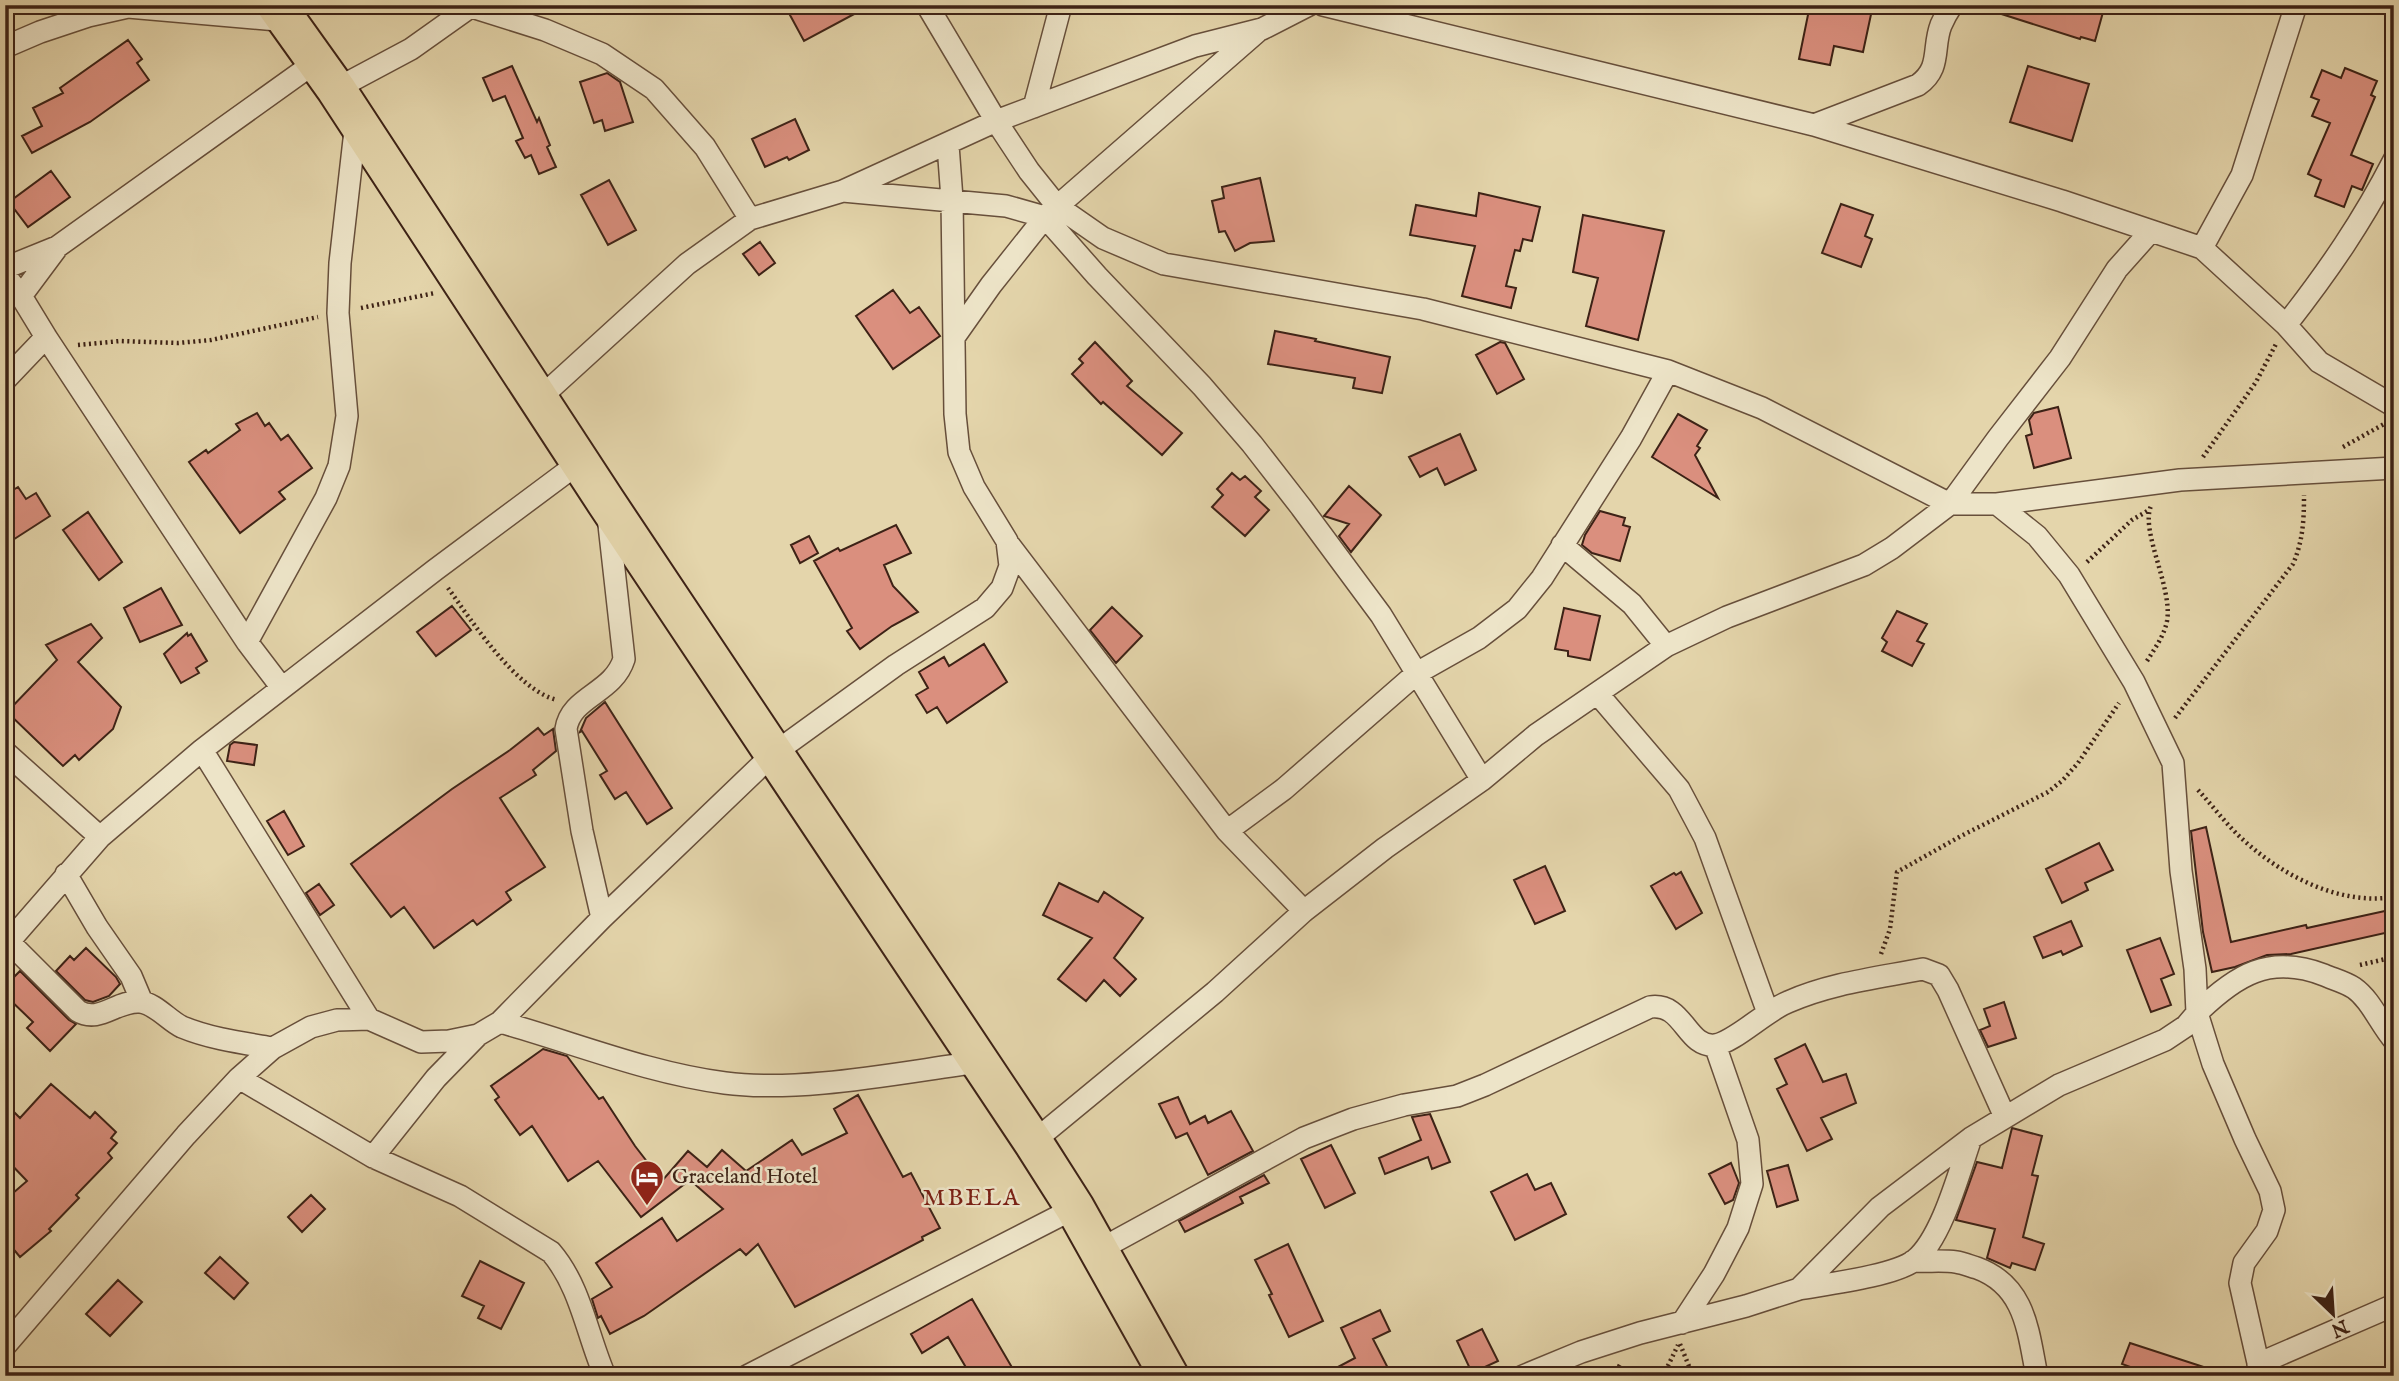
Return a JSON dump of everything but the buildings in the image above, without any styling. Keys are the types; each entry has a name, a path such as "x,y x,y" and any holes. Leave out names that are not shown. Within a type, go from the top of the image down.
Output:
{"highway":[{"path":"282,13 336,90 540,398 580,463 1033,1142 1075,1208 1169,1376"}],"street":[{"path":"927,5 1051,211 1097,276 1202,386 1252,444 1339,556 1381,615 1482,780"},
{"path":"1034,107 1061,5"},
{"path":"540,398 687,264 750,219 843,191 996,121 1195,46 1262,29 1309,5"},
{"path":"1324,5 1814,124 2062,201 2202,248 2286,325 2319,362 2394,406"},
{"path":"1814,124 1918,85 1926,79 1933,68 1941,26 1952,5"},
{"path":"2202,248 2242,175 2296,5"},
{"path":"5,268 57,247 411,49 473,6 545,30 602,54 654,89 705,147 750,219"},
{"path":"5,47 88,16 128,8 282,13"},
{"path":"955,337 991,285 1051,211 1262,29"},
{"path":"247,642 326,498 339,466 346,416 338,313 340,263 336,90"},
{"path":"948,145 952,199 955,414 959,452 974,487 1007,541 1227,831 1304,911"},
{"path":"2286,325 2336,261 2370,207 2394,160"},
{"path":"843,191 952,199 1051,211 1103,238 1164,264 1423,309 1668,371 1762,408 1950,504 1997,504 2180,480 2394,468"},
{"path":"1033,1142 1215,992 1304,911 1385,848 1482,780 1536,735 1666,646 1727,618 1864,565 1892,548 1950,504 2060,358 2117,269 2150,232"},
{"path":"21,296 57,247"},
{"path":"5,275 247,642 282,688"},
{"path":"5,380 50,342"},
{"path":"1227,831 1284,789 1417,673 1479,638 1517,609 1542,578 1631,438 1668,371"},
{"path":"273,1048 190,1029 142,1002 120,1004 96,1015 86,1016 7,944 100,837 202,750 435,570 580,463"},
{"path":"602,918 582,831 566,729 568,718 575,708 614,678 624,659 606,502"},
{"path":"1997,504 2037,536 2069,575 2134,682 2174,763 2181,871 2195,969 2197,1013 2213,1064 2270,1191 2274,1210 2267,1231 2245,1263 2240,1283 2260,1370 2394,1305"},
{"path":"373,1157 436,1078 478,1035 500,1022 602,918 773,754 896,665 985,608 1002,588 1010,566 1007,541"},
{"path":"1562,545 1632,604 1666,646"},
{"path":"1597,693 1679,789 1692,813 1705,838 1768,1013"},
{"path":"202,750 369,1019"},
{"path":"5,752 100,837"},
{"path":"66,874 97,927 131,976 142,1002"},
{"path":"1799,1289 1880,1206 1971,1138 2059,1085 2165,1040 2186,1026 2223,988 2245,975 2261,969 2285,966 2307,968 2355,988 2394,1040"},
{"path":"1099,1250 1304,1138 1353,1119 1404,1105 1457,1096 1650,1007 1669,1009 1699,1042 1715,1045 1733,1038 1786,1003 1825,988 1923,970 1938,975 1948,990 2005,1117"},
{"path":"5,1346 186,1135 239,1078 273,1048 311,1027 337,1020 369,1019 421,1042 449,1041 478,1035"},
{"path":"500,1022 654,1069 729,1084 829,1082 979,1062"},
{"path":"1681,1333 1738,1228 1752,1184 1748,1140 1715,1045"},
{"path":"239,1078 373,1157 460,1196 551,1252 572,1284 605,1376"},
{"path":"1523,1376 1593,1348 1640,1333 1681,1333 1799,1289 1890,1271 1913,1261 1932,1242 1971,1138"},
{"path":"747,1376 1075,1208"},
{"path":"1913,1261 1959,1262 1987,1272 2013,1292 2029,1337 2037,1376"}],"path":[{"path":"50,342 178,343 211,340 466,287"},
{"path":"2069,575 2132,520 2149,510 2155,499 2180,480 2202,458 2256,382 2286,325"},
{"path":"2161,737 2293,564 2304,526 2305,472 2394,418"},
{"path":"1866,980 1886,944 1897,873 1961,836 2048,792 2063,780 2078,763 2134,682 2163,634 2168,618 2149,510"},
{"path":"435,570 494,649 530,686 555,699 589,699"},
{"path":"2174,763 2237,834 2301,880 2324,890 2382,899 2394,897"},
{"path":"1681,1333 1693,1376"}],"place":[{"name":"Graceland Hotel","path":"647,1207"}],"district":[{"name":"MBELA","path":"972,1198"}]}
